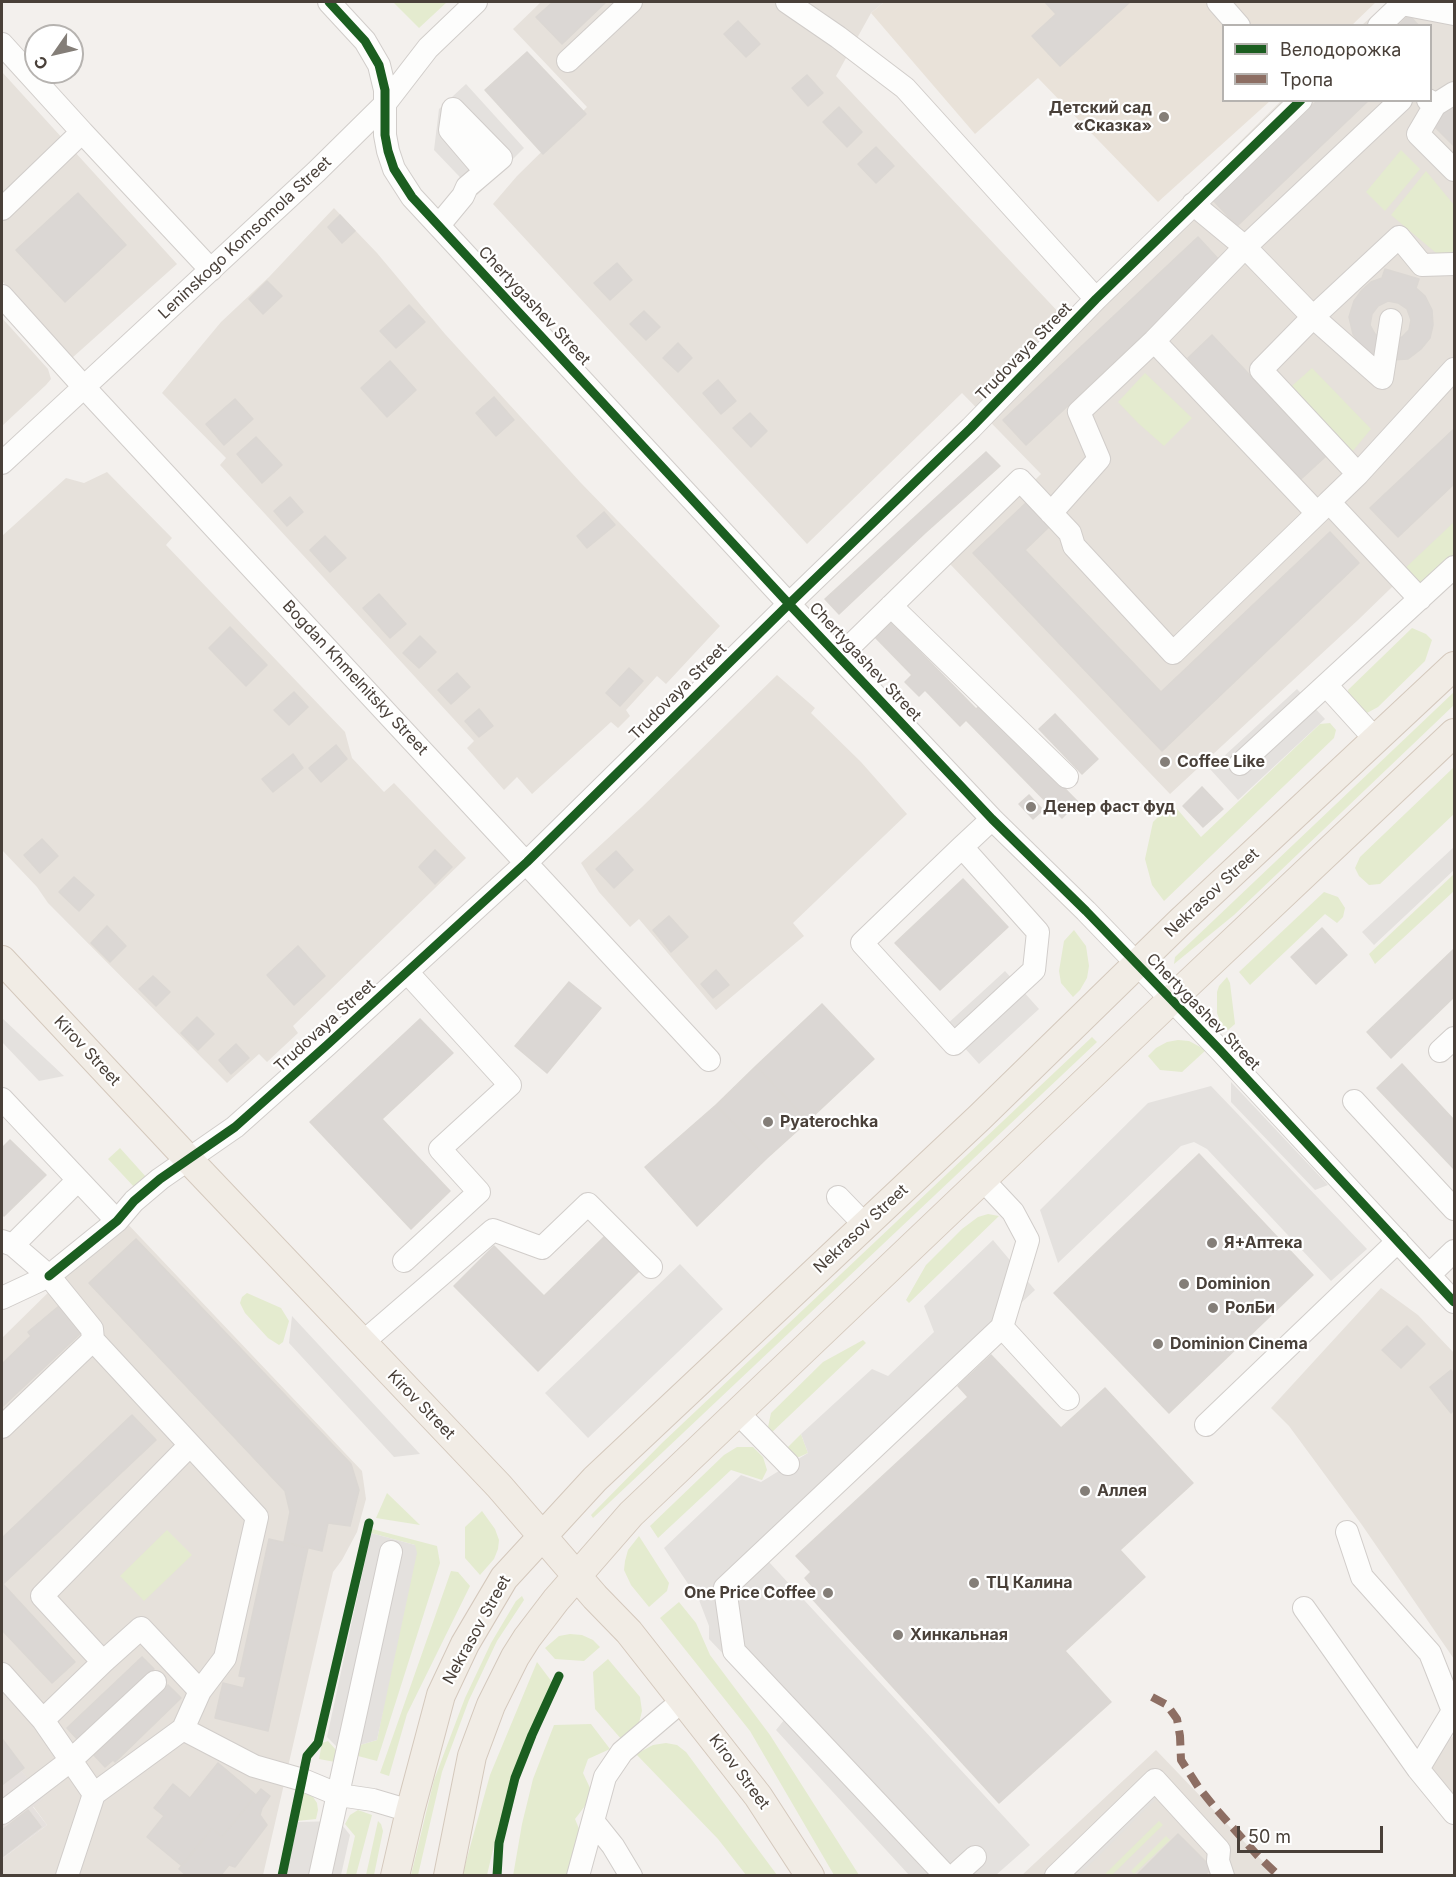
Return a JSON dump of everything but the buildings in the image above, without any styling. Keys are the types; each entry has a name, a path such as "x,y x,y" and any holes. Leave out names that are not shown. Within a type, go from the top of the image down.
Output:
{"main road":[{"name":"Nekrasov Street","path":"395,1875 441,1695 465,1644 504,1578 595,1479 865,1225 1138,965 1181,921 1455,666"},
{"path":"448,1875 472,1756 491,1706 515,1657 556,1600 631,1514 1171,1000 1455,734"},
{"name":"Kirov Street","path":"2,960 499,1486 629,1632 758,1796 810,1875"}],"street":[{"name":"Chertygashev Street","path":"329,2 373,52 383,76 385,135 394,169 412,197 839,657 992,819 1138,965 1455,1302"},
{"name":"Leninskogo Komsomola Street","path":"2,463 316,172 384,105 428,48 476,2"},
{"path":"568,61 631,2"},
{"path":"787,2 905,88 1096,299"},
{"path":"1218,2 1237,24"},
{"path":"1381,24 1402,4 1455,14"},
{"path":"2,46 211,270"},
{"path":"1455,93 1431,103 1419,134 1455,170"},
{"name":"Trudovaya Street","path":"2,1298 49,1276 117,1221 134,1201 160,1179 235,1126 527,862 971,428 1096,299 1299,102"},
{"path":"1050,513 1099,459 1079,412 1154,341 1245,247 1399,102"},
{"path":"2,209 82,132"},
{"path":"439,225 463,196 467,187 485,171"},
{"path":"1193,204 1245,247 1313,317 1382,378 1391,320"},
{"path":"1358,474 1261,370 1313,317 1399,237 1422,265 1455,264"},
{"name":"Bogdan Khmelnitsky Street","path":"6,311 83,387 709,1060"},
{"path":"1154,341 1323,508 1420,599"},
{"path":"839,657 1020,480 1070,534 1074,546 1173,653 1358,474 1455,369"},
{"path":"1240,764 1455,567"},
{"path":"891,606 1067,777"},
{"path":"1326,685 1376,740"},
{"path":"962,847 1038,932 1034,970 954,1044 862,943 962,847 992,819"},
{"path":"404,1261 479,1192 440,1149 510,1085 407,972"},
{"path":"2,1099 117,1221"},
{"path":"1354,1101 1455,1209"},
{"path":"68,1875 93,1794 183,1729 200,1691 225,1658 257,1517 93,1340 92,1329 49,1276 7,1243 78,1180"},
{"path":"946,1875 734,1651 725,1588 1002,1327 1028,1240 1013,1212 983,1180"},
{"path":"838,1197 865,1225"},
{"path":"362,1343 493,1230 542,1248 588,1204 651,1267"},
{"path":"1206,1425 1398,1241"},
{"path":"1429,1275 1455,1251"},
{"path":"1002,1327 1068,1400"},
{"path":"2,1426 93,1340"},
{"path":"737,1412 788,1464"},
{"path":"103,1662 42,1596 190,1445"},
{"path":"1347,1532 1362,1577 1430,1653 1453,1711 1418,1769"},
{"path":"320,1875 391,1552"},
{"path":"1304,1608 1418,1769 1455,1813"},
{"path":"43,1720 141,1628 200,1691"},
{"path":"2,1674 43,1720 93,1794"},
{"path":"2,1813 70,1761 155,1682"},
{"path":"578,1875 604,1777 622,1752 683,1700"},
{"path":"183,1729 254,1766 303,1780 339,1795 373,1800 410,1811"},
{"path":"1056,1875 1155,1780 1219,1850 1218,1861 1222,1875"},
{"path":"593,1821 613,1846 631,1875"},
{"path":"954,1875 975,1857"}],"shaded area":[{"path":"541,2 884,2 871,13 836,76 1063,317 1280,102 1432,102 1432,24 1363,24 1388,2 1454,2 1454,527 1358,620 1170,794 950,564 1041,474 962,393 807,544 493,204 517,176 587,107 513,29"},
{"name":"Детский сад «Сказка»","path":"884,2 1211,2 1231,24 1222,24 1222,102 1269,102 1158,202 1038,78 975,134 871,13"},
{"path":"1229,2 1376,2 1353,24 1249,24"},
{"path":"2,72 177,264 72,358 2,281"},
{"path":"466,84 524,148 477,195 434,150 439,109"},
{"path":"334,208 377,253 445,334 581,483 720,626 666,684 657,676 626,710 630,716 618,728 611,722 532,794 517,777 504,790 467,748 474,741 220,465 226,458 162,393 221,322 269,277"},
{"path":"2,318 48,369 51,379 2,426"},
{"path":"107,472 172,538 166,545 345,732 352,758 384,792 394,783 466,858 293,1026 298,1033 267,1062 259,1054 227,1083 48,903 37,887 2,850 2,536 66,478 84,483"},
{"path":"777,675 815,708 811,713 861,762 907,814 793,923 804,936 716,1010 639,919 630,927 599,892 581,863 642,807"},
{"path":"1297,689 1325,719 1238,800 1210,769"},
{"path":"1454,847 1454,870 1374,945 1362,932"},
{"path":"1005,971 1039,1009 979,1064 945,1026"},
{"path":"2,1018 64,1076 39,1081 2,1042"},
{"path":"1231,1082 1328,1185 1315,1190 1231,1102"},
{"path":"1211,1086 1367,1249 1331,1281 1207,1149 1194,1142 1181,1146 1058,1263 1040,1210 1148,1103"},
{"path":"123,1219 362,1471 366,1499 357,1532 333,1572 263,1875 2,1875 2,1859 47,1825 33,1806 42,1799 2,1745 2,1338"},
{"path":"993,1240 1035,1290 757,1549 1030,1845 996,1875 909,1875 776,1730 785,1719 709,1639 709,1626 699,1600 664,1548 741,1475 761,1482 808,1453 801,1434 872,1369 888,1376 934,1332 924,1306"},
{"path":"680,1264 723,1309 588,1438 545,1393"},
{"path":"1381,1288 1418,1315 1454,1353 1454,1659 1362,1525 1289,1426 1271,1408"},
{"path":"292,1316 420,1454 394,1457 289,1343"},
{"path":"371,1533 415,1545 417,1553 377,1740 360,1745 337,1747 327,1737"},
{"path":"1454,1735 1454,1802 1424,1765"},
{"path":"2,1745 43,1799 33,1807 47,1825 2,1859"},
{"path":"1156,1750 1276,1875 1021,1876"},
{"path":"1151,1790 1158,1797 1079,1875 1064,1876"},
{"path":"339,1821 350,1835 341,1875 286,1876 298,1822"}],"green space":[{"path":"393,2 447,2 419,28"},
{"path":"1401,150 1420,169 1385,211 1366,192"},
{"path":"1426,171 1454,205 1454,257 1448,263 1391,215"},
{"path":"1312,368 1371,429 1347,458 1284,393"},
{"path":"1145,373 1192,418 1164,446 1118,402"},
{"path":"1454,522 1454,562 1425,589 1401,572"},
{"path":"1412,628 1426,634 1432,640 1425,661 1378,707 1367,713 1349,700 1348,690"},
{"path":"1454,692 1454,705 1234,915 1174,964 1175,957"},
{"path":"1330,723 1336,730 1334,738 1164,901 1152,885 1145,859 1153,822 1172,803 1201,837 1320,724"},
{"path":"1454,767 1454,814 1380,884 1369,885 1359,876 1355,868 1360,857"},
{"path":"1454,874 1454,891 1375,964 1369,954"},
{"path":"1324,892 1338,897 1345,908 1343,917 1337,923 1325,914 1250,985 1239,972"},
{"path":"1074,930 1086,946 1089,966 1087,978 1073,997 1061,983 1059,971 1064,941"},
{"path":"1227,977 1230,983 1235,1024 1228,1030 1221,1024 1217,1013 1217,992"},
{"path":"1092,1037 1097,1042 593,1518 591,1515 662,1443"},
{"path":"1189,1041 1206,1050 1182,1072 1160,1070 1148,1056 1167,1042"},
{"path":"120,1148 147,1178 135,1188 108,1159"},
{"path":"988,1214 999,1216 909,1303 906,1300 926,1265 962,1229 978,1217"},
{"path":"247,1293 281,1308 289,1321 283,1342 279,1345 268,1338 245,1313 240,1303 242,1297"},
{"path":"863,1340 866,1343 769,1435 771,1413 823,1362"},
{"path":"801,1434 808,1453 799,1457 782,1453"},
{"path":"737,1447 753,1447 763,1457 767,1470 762,1480 731,1470 658,1538 650,1526 724,1455"},
{"path":"387,1493 420,1525 376,1518"},
{"path":"482,1511 495,1529 499,1540 494,1559 480,1575 465,1558 465,1527"},
{"path":"372,1529 437,1546 440,1563 377,1761 358,1756 360,1745 377,1740 415,1545 371,1533"},
{"path":"167,1530 192,1555 144,1601 120,1576"},
{"path":"639,1536 669,1583 667,1591 649,1607 631,1585 624,1570 628,1550"},
{"path":"451,1571 458,1572 470,1586 407,1714 389,1776 380,1773"},
{"path":"522,1596 524,1600 497,1641 469,1700 442,1772 418,1875 411,1875 434,1780 465,1698 491,1643 516,1601"},
{"path":"679,1602 696,1623 710,1655 770,1735 859,1875 834,1875 750,1731 660,1618"},
{"path":"582,1635 593,1640 600,1647 584,1661 555,1659 545,1648 559,1636"},
{"path":"608,1659 640,1697 642,1711 639,1723 622,1740 595,1709 593,1672"},
{"path":"537,1662 552,1682 517,1766 487,1875 462,1876 490,1775"},
{"path":"591,1724 610,1749 588,1759 583,1773 590,1788 591,1798 575,1819 580,1831 571,1875 513,1876 533,1779 554,1725"},
{"path":"328,1741 336,1750 335,1762 319,1759 322,1743"},
{"path":"666,1743 677,1745 686,1752 777,1875 746,1875 718,1839 636,1754 653,1745"},
{"path":"302,1792 313,1797 317,1803 316,1819 297,1821"},
{"path":"358,1810 372,1815 356,1875 346,1875 355,1836 345,1824 350,1815"},
{"path":"378,1821 383,1831 374,1875 366,1875"},
{"path":"1159,1821 1163,1825 1112,1875 1104,1875"},
{"path":"1166,1836 1170,1840 1134,1874 1131,1871"}],"marked path":[{"path":"1152,1697 1167,1705 1177,1719 1181,1760 1199,1788 1258,1856 1279,1876"}],"cycle path":[{"path":"329,2 365,41 379,65 385,90 385,135 388,151 394,169 412,197 789,604 992,819 1086,911 1219,1049 1454,1302"},
{"path":"49,1276 117,1221 134,1201 160,1179 235,1127 527,862 971,428 1096,299 1299,102"},
{"path":"282,1876 307,1756 318,1743 369,1523"},
{"path":"497,1876 499,1843 515,1778 559,1676"}],"place":[{"name":"Детский сад «Сказка»","path":"1164,117"},
{"name":"Coffee Like","path":"1165,762"},
{"name":"Денер фаст фуд","path":"1031,807"},
{"name":"Pyaterochka","path":"768,1122"},
{"name":"Я+Аптека","path":"1212,1243"},
{"name":"Dominion","path":"1184,1284"},
{"name":"РолБи","path":"1213,1308"},
{"name":"Dominion Cinema","path":"1158,1344"},
{"name":"Аллея","path":"1085,1491"},
{"name":"ТЦ Калина","path":"974,1583"},
{"name":"One Price Coffee","path":"828,1593"},
{"name":"Хинкальная","path":"898,1635"}]}
